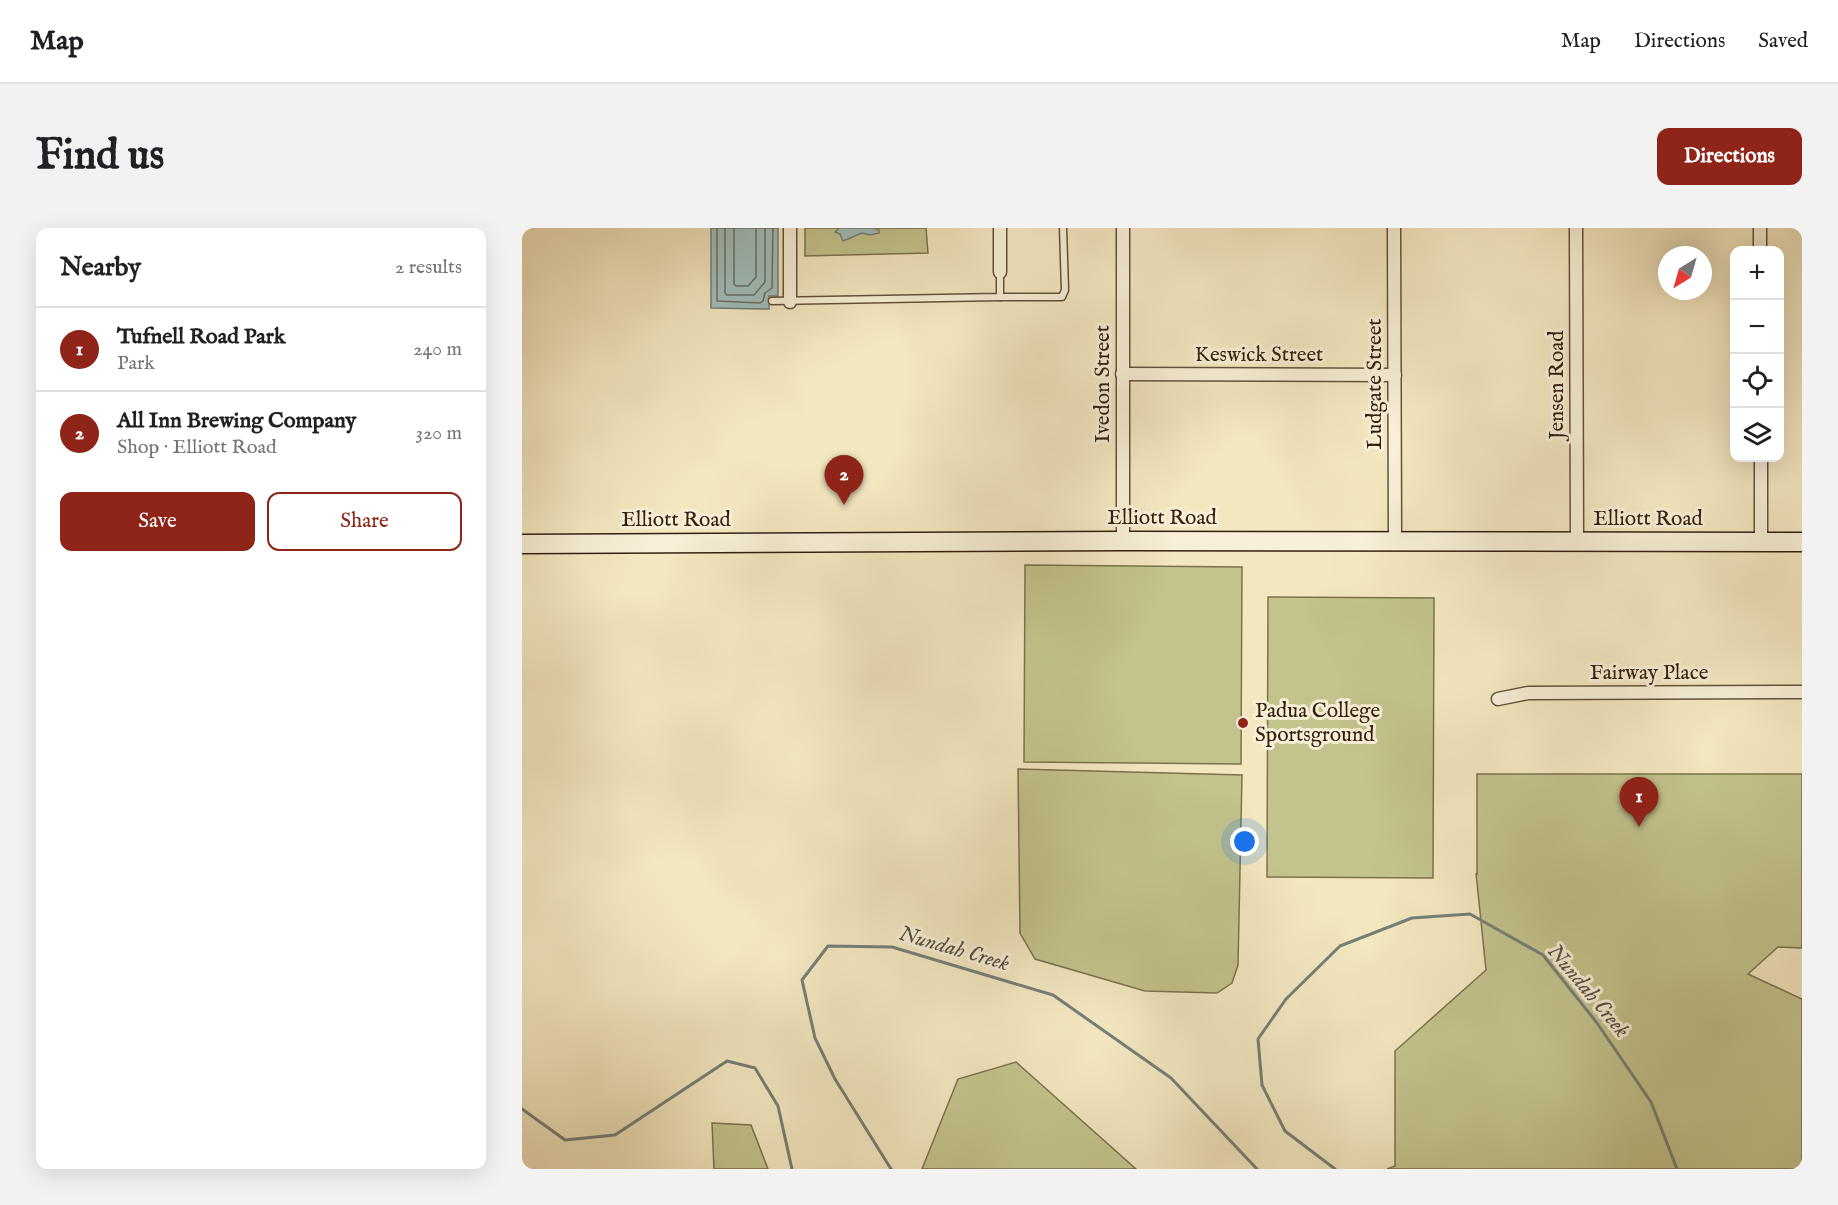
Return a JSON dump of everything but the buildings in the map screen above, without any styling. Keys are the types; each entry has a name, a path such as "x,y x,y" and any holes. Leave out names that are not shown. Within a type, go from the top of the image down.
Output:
{"street":[{"path":"789,228 790,302"},
{"path":"1000,228 1000,272"},
{"name":"Ivedon Street","path":"1122,228 1123,541"},
{"name":"Ludgate Street","path":"1394,228 1395,541"},
{"name":"Jensen Road","path":"1576,228 1577,541"},
{"path":"1760,228 1760,246"},
{"name":"Keswick Street","path":"1122,374 1395,375"},
{"path":"1761,462 1761,542"},
{"name":"Elliott Road","path":"522,544 1123,541 1802,542"},
{"name":"Fairway Place","path":"1498,699 1528,693 1802,692"}],"lane":[{"path":"772,301 1062,297 1065,290 1063,228"},
{"path":"1000,272 1000,297"}],"green space":[{"path":"805,228 926,228 928,253 805,256"},
{"path":"1025,565 1242,567 1241,764 1024,762"},
{"path":"1268,597 1434,598 1433,878 1267,877"},
{"path":"1018,769 1242,775 1238,965 1232,983 1217,993 1145,991 1035,959 1020,933"},
{"path":"1477,774 1802,774 1802,948 1778,947 1748,974 1802,999 1802,1169 1387,1169 1395,1166 1395,1051 1486,970 1476,873 1477,875"},
{"path":"1016,1062 1136,1169 922,1169 958,1079"},
{"path":"712,1123 751,1125 768,1169 714,1169"}],"water":[{"path":"711,228 778,228 778,296 769,296 769,309 711,308"},
{"path":"839,228 873,228 879,230 879,233 870,235 862,233 843,241 840,234 835,232"}],"waterway":[{"name":"Nundah Creek","path":"1335,1169 1285,1131 1262,1085 1258,1039 1286,999 1340,946 1412,918 1470,914 1543,955 1597,1023 1651,1102 1677,1169"},
{"name":"Nundah Creek","path":"891,1169 835,1079 815,1038 802,980 828,946 892,947 1053,995 1171,1078 1257,1169"},
{"name":"Nundah Creek","path":"522,1109 565,1140 615,1135 727,1061 755,1068 778,1106 792,1169"}],"place":[{"name":"All Inn Brewing Company","path":"844,505"},
{"name":"Padua College Sportsground","path":"1243,723"},
{"name":"Tufnell Road Park","path":"1639,827"}]}
